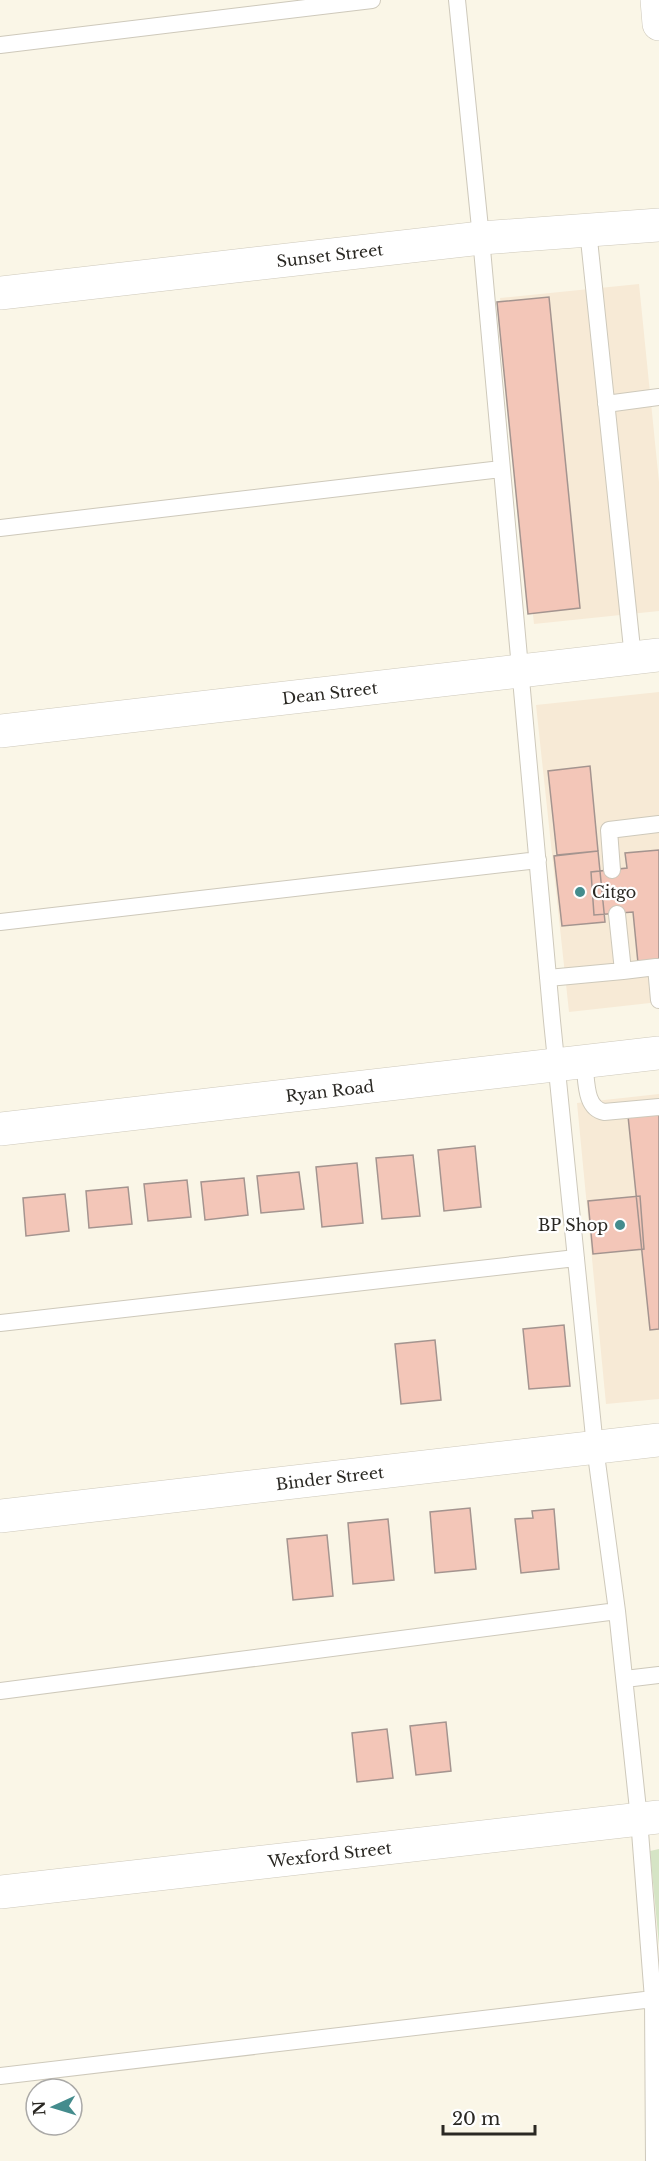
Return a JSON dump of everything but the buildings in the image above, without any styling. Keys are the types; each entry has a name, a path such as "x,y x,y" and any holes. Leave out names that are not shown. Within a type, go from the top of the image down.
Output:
{"street":[{"path":"657,0 659,24"},
{"name":"Sunset Street","path":"0,292 481,238 659,225"},
{"name":"Dean Street","path":"0,731 646,656"},
{"name":"Ryan Road","path":"0,1129 659,1053"},
{"name":"Binder Street","path":"0,1516 659,1440"},
{"name":"Wexford Street","path":"0,1892 649,1818"}],"lane":[{"path":"0,45 372,0"},
{"path":"457,0 481,238 548,978 571,1063 590,1103 596,1110 604,1112 659,1107"},
{"path":"588,230 606,404 646,656"},
{"path":"606,404 659,397"},
{"path":"0,528 501,469"},
{"path":"612,870 609,830 659,824"},
{"path":"0,922 537,861"},
{"path":"617,914 627,932 623,971"},
{"path":"548,978 657,967 659,1000"},
{"path":"571,1063 576,1258 595,1448 625,1679 649,1818 654,2161"},
{"path":"0,1323 576,1258"},
{"path":"0,1691 617,1611"},
{"path":"625,1679 659,1675"},
{"path":"0,2076 653,1999"}],"shaded area":[{"path":"639,284 659,482 659,611 534,624 500,298"},
{"path":"659,692 659,1002 569,1012 536,705"},
{"path":"659,1094 659,1399 606,1404 577,1103"}],"green space":[{"path":"659,1849 659,1945 650,1851"}],"place":[{"name":"Citgo","path":"580,892"},
{"name":"BP Shop","path":"620,1225"}]}
